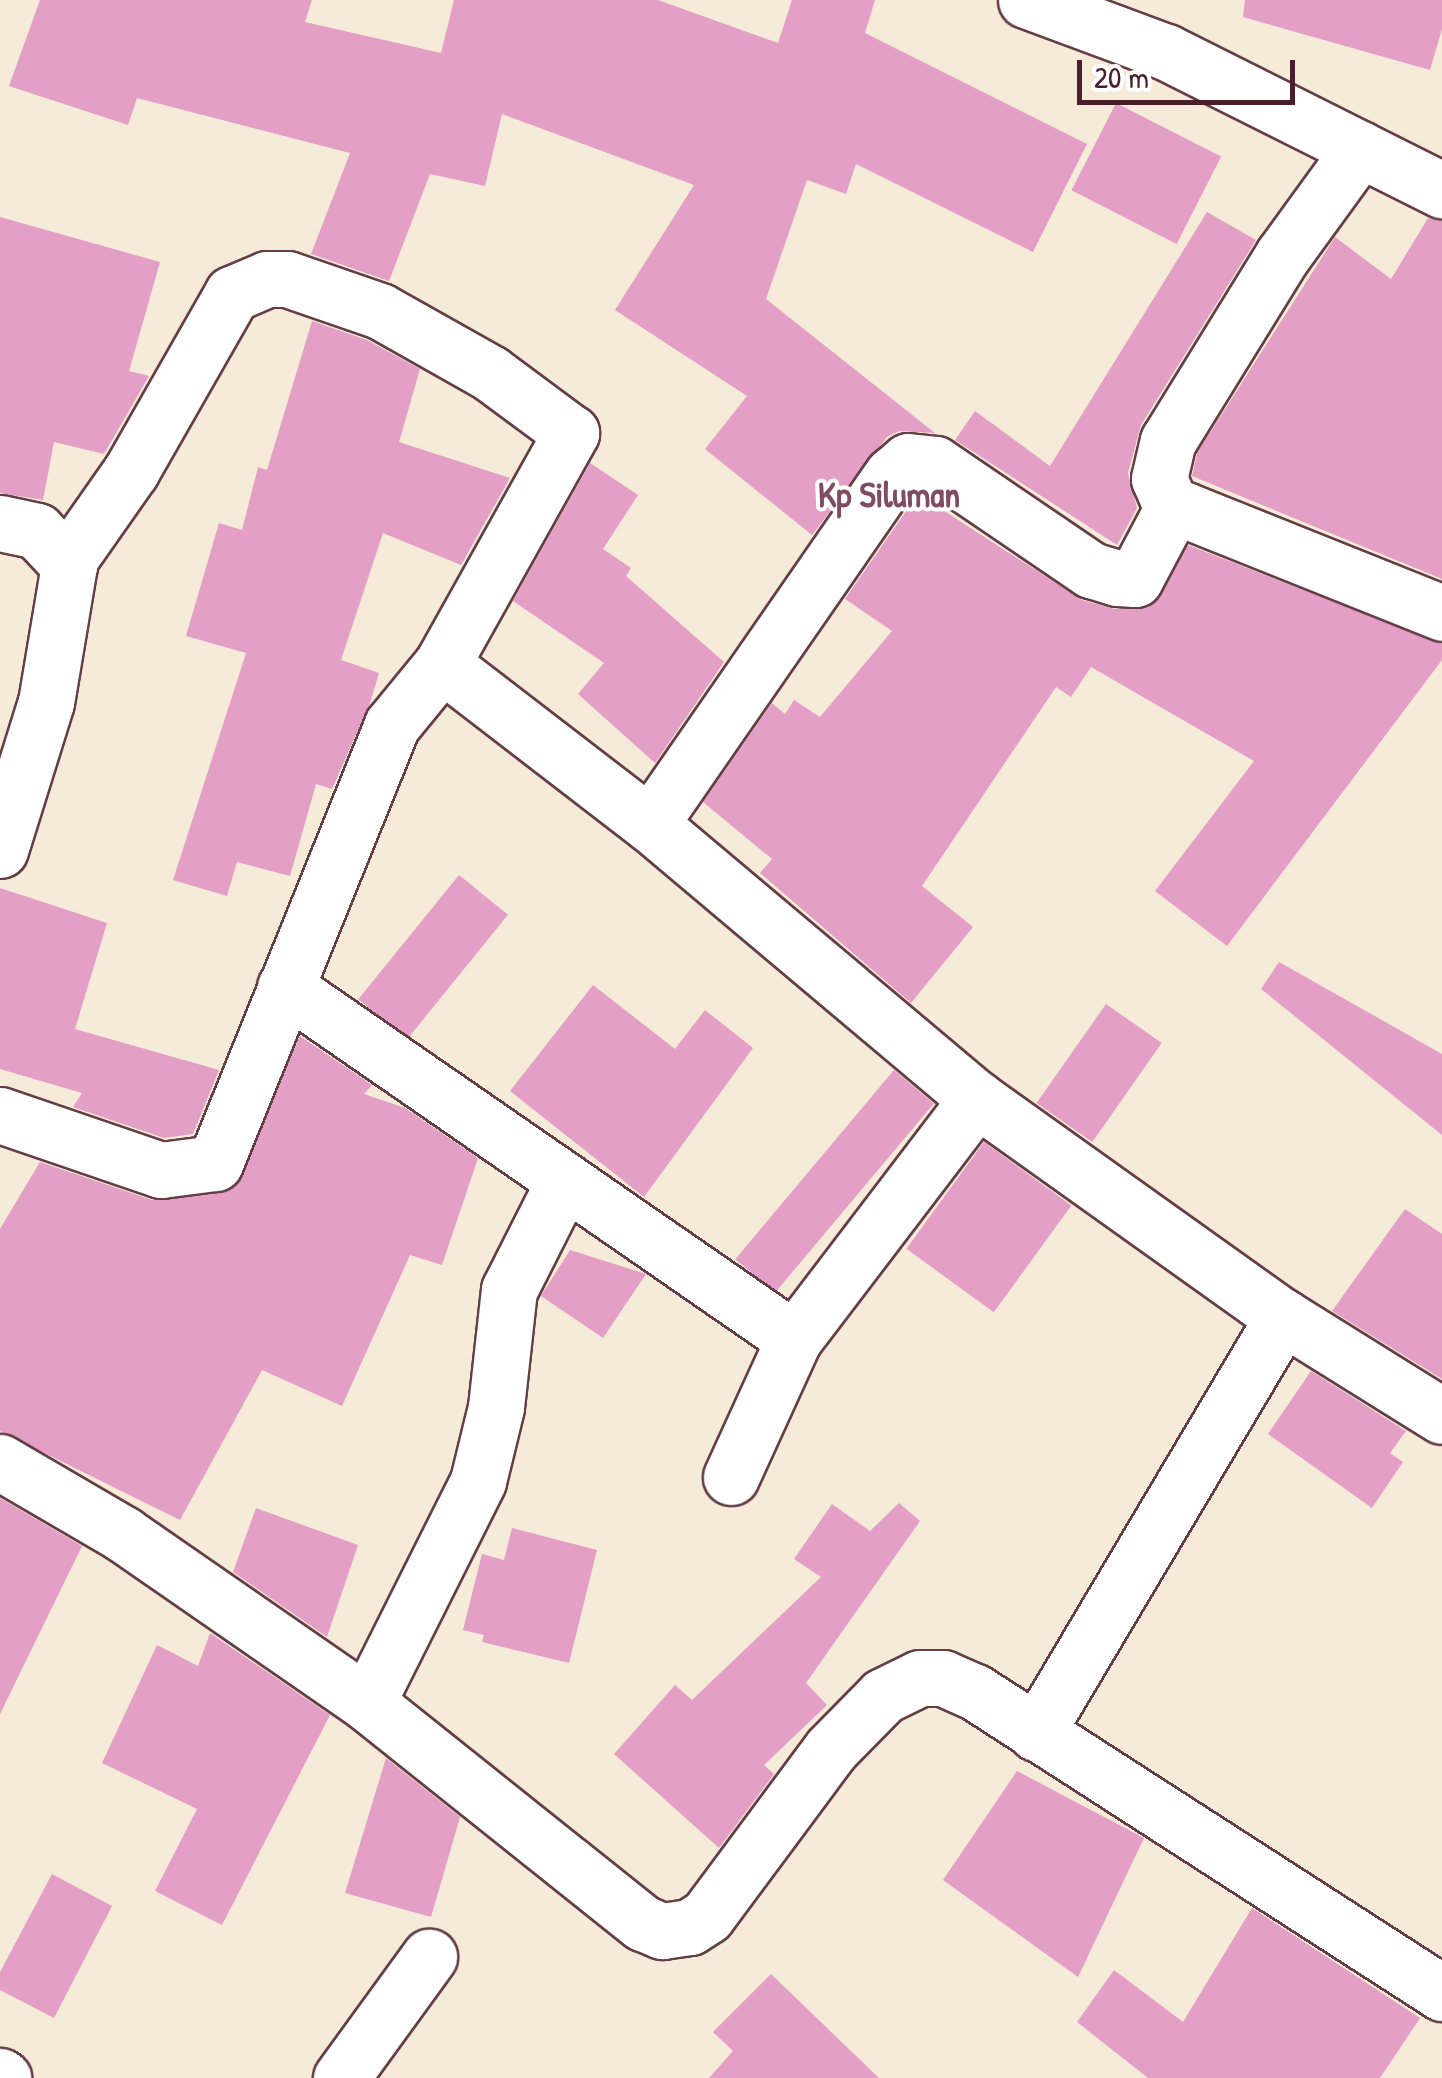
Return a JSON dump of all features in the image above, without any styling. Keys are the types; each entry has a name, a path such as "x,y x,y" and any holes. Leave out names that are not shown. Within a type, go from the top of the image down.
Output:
{"street":[{"path":"1026,0 1166,52 1442,190"},
{"path":"1360,149 1283,255 1168,441 1159,479 1172,509 1442,613"},
{"path":"5,1128 161,1170 215,1163 392,725 442,664 571,433 436,339 380,311 287,279 266,279 232,294 131,471 66,564"},
{"path":"650,824 892,475 908,461 935,464 1092,570 1116,578 1135,578 1143,570 1172,509"},
{"path":"0,523 37,530 66,564 68,591 46,702 0,850"},
{"path":"442,664 650,824 977,1098 1283,1316 1442,1416"},
{"path":"286,987 794,1340"},
{"path":"731,1477 794,1340 977,1098"},
{"path":"367,1703 478,1481 496,1407 509,1290 564,1181"},
{"path":"1036,1733 1283,1316"},
{"path":"0,1462 123,1534 367,1703 643,1923 662,1931 690,1927 707,1916 831,1748 882,1696 920,1678 943,1678 1036,1733 1442,1994"},
{"path":"341,2078 430,1957"}],"building":[{"path":"40,0 312,0 305,22 441,53 454,0 658,0 778,43 792,0 875,0 865,33 1087,144 1033,252 856,164 846,194 807,180 766,299 935,433 899,431 887,437 812,535 705,449 747,396 615,310 694,185 502,114 485,186 430,174 389,281 311,254 350,153 137,98 128,125 9,86"},
{"path":"1245,0 1442,0 1442,29 1430,70 1243,17"},
{"path":"1116,103 1221,157 1177,244 1072,190"},
{"path":"1207,212 1256,240 1141,425 1128,473 1137,508 1117,545 955,440 975,411 1050,466"},
{"path":"0,217 160,262 129,371 149,376 104,454 54,442 43,500 0,493"},
{"path":"1428,218 1442,221 1442,579 1192,476 1197,453 1335,237 1391,279"},
{"path":"312,321 367,340 420,369 399,442 510,478 461,565 383,533 341,660 379,673 370,703 332,789 316,784 290,876 237,862 227,896 173,880 246,653 186,636 219,523 242,530 258,467 267,470"},
{"path":"590,463 638,495 603,549 631,568 626,576 724,662 655,763 578,694 604,663 513,601"},
{"path":"918,494 1082,600 1115,609 1149,607 1188,545 1442,644 1442,660 1227,946 1155,891 1254,761 1091,667 1071,697 1056,687 922,886 973,927 911,1003 760,873 772,859 703,802 772,703 785,714 794,700 820,717 892,631 845,599"},
{"path":"459,875 508,915 407,1039 358,999"},
{"path":"0,888 107,923 75,1029 219,1070 193,1134 164,1138 73,1107 82,1093 0,1069"},
{"path":"1279,962 1442,1054 1442,1135 1261,989"},
{"path":"593,985 675,1049 705,1010 753,1048 644,1197 510,1091"},
{"path":"1106,1004 1162,1043 1092,1142 1037,1103"},
{"path":"300,1036 372,1085 364,1094 405,1108 478,1158 442,1265 410,1255 342,1406 262,1370 180,1520 0,1431 0,1229 40,1162 152,1200 233,1188"},
{"path":"894,1070 934,1103 775,1293 735,1259"},
{"path":"984,1142 1071,1205 994,1312 906,1249"},
{"path":"1405,1209 1442,1234 1442,1379 1332,1311"},
{"path":"570,1250 646,1274 603,1338 541,1296"},
{"path":"1311,1371 1406,1431 1390,1453 1403,1462 1372,1508 1268,1434"},
{"path":"0,1498 82,1546 0,1714"},
{"path":"899,1503 920,1521 806,1683 827,1705 764,1765 774,1774 719,1848 614,1754 675,1685 692,1700 821,1577 794,1559 832,1504 870,1531"},
{"path":"256,1508 358,1545 327,1637 233,1572"},
{"path":"512,1528 597,1550 569,1663 482,1642 484,1635 463,1630 482,1554 504,1560"},
{"path":"210,1633 330,1715 222,1925 155,1891 197,1809 102,1763 157,1645 198,1666"},
{"path":"386,1758 460,1817 431,1917 345,1893"},
{"path":"1017,1771 1144,1838 1078,1977 943,1880"},
{"path":"52,1874 112,1906 54,2018 0,1990 0,1972"},
{"path":"1252,1908 1420,2018 1380,2078 1148,2078 1077,2022 1114,1970 1183,2022"},
{"path":"771,1974 879,2078 709,2078 733,2051 713,2032"}],"district":[{"name":"Kp Siluman","path":"889,495"}]}
